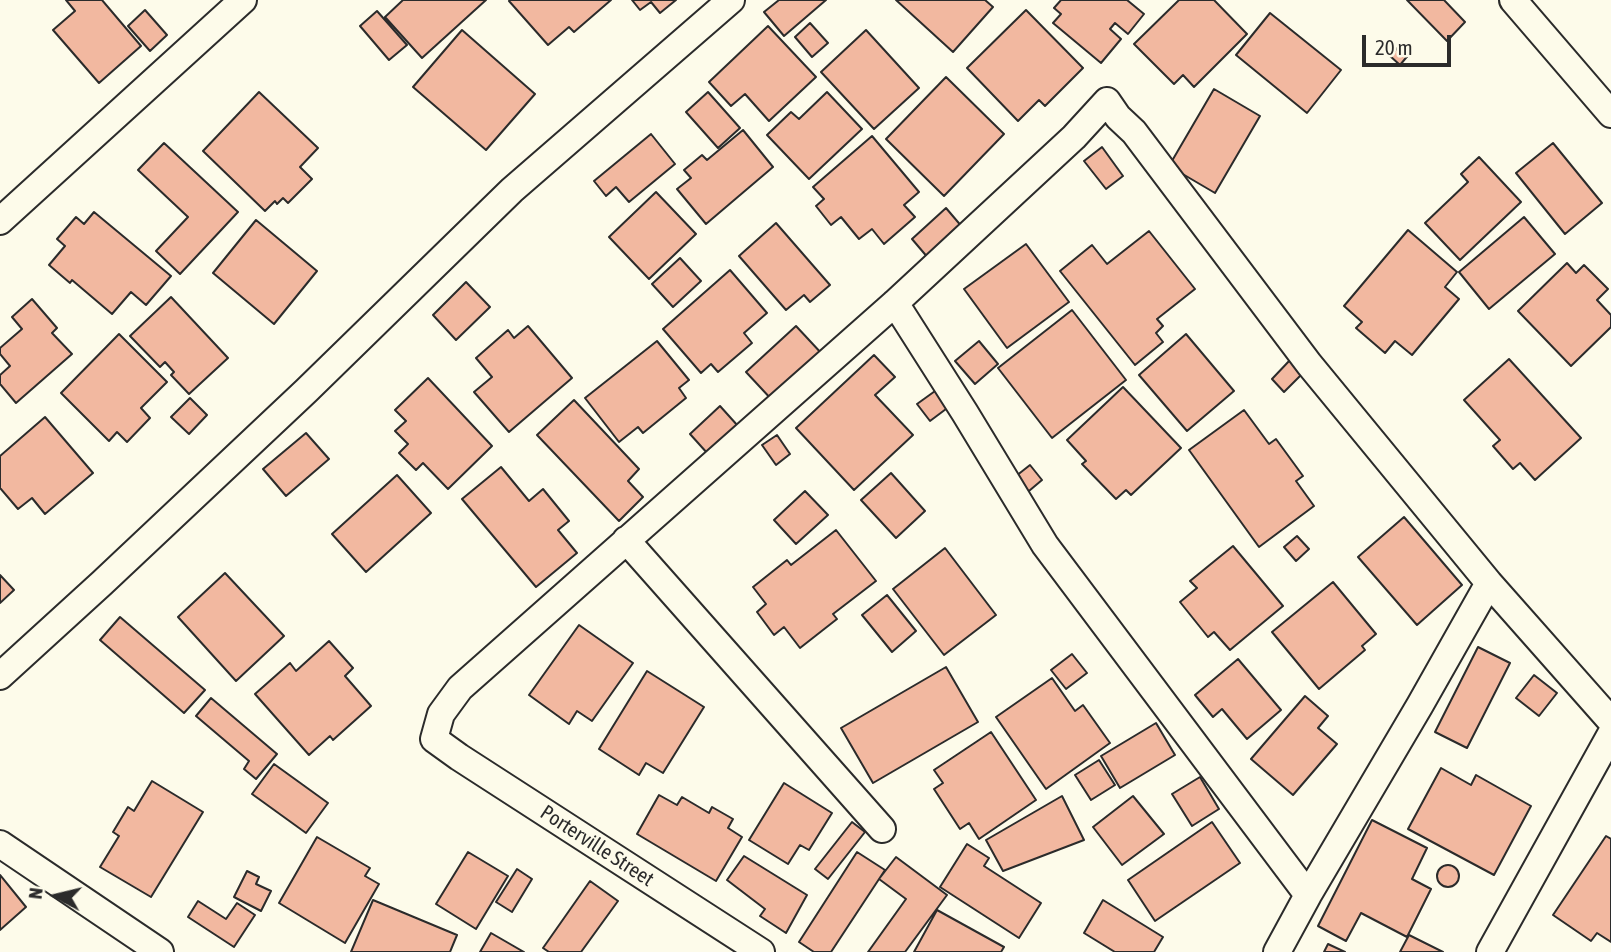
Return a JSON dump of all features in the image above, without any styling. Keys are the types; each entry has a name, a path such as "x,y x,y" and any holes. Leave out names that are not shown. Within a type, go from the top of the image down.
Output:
{"street":[{"path":"0,221 243,0"},
{"path":"0,676 306,391 512,190 731,0"},
{"path":"1513,0 1611,114"},
{"path":"882,829 626,540 895,303 1074,137 1107,101 1118,117 1134,132 1309,364 1489,583 1611,721"},
{"path":"895,303 1045,545 1308,895"},
{"name":"Porterville Street","path":"626,540 460,688 440,714 435,739 458,757 761,952"},
{"path":"1277,952 1489,583"},
{"path":"1490,952 1611,734"},
{"path":"0,844 160,952"}],"building":[{"path":"66,0 102,0 141,46 99,83 53,30 75,11"},
{"path":"403,0 486,0 422,58 385,17"},
{"path":"510,0 611,0 574,32 569,27 548,45"},
{"path":"632,0 676,0 660,13 651,2 640,10"},
{"path":"779,0 826,0 784,36 764,12"},
{"path":"896,0 985,0 993,7 953,52"},
{"path":"1061,0 1127,0 1144,14 1128,34 1115,23 1110,29 1121,39 1101,63 1053,23 1061,14 1054,8"},
{"path":"1179,0 1214,0 1247,34 1194,87 1183,75 1174,84 1134,44"},
{"path":"1407,0 1444,0 1465,22 1447,41"},
{"path":"145,10 167,35 150,51 128,26"},
{"path":"1026,10 1083,68 1045,106 1039,100 1018,121 967,68"},
{"path":"377,11 407,45 389,60 360,26"},
{"path":"1270,13 1341,70 1307,113 1236,55"},
{"path":"810,23 828,43 812,57 795,37"},
{"path":"768,26 816,77 769,121 745,94 731,106 709,82"},
{"path":"462,30 535,94 486,150 413,87"},
{"path":"866,30 919,88 874,129 821,72"},
{"path":"1401,44 1410,53 1400,65 1390,56"},
{"path":"946,77 1004,134 944,196 886,139"},
{"path":"1214,89 1260,116 1215,193 1169,166"},
{"path":"259,92 318,148 300,167 312,179 288,203 283,198 277,204 275,201 265,211 203,151"},
{"path":"708,92 740,128 718,148 686,112"},
{"path":"827,92 862,129 809,179 767,135 791,112 799,119"},
{"path":"743,130 773,167 706,224 677,189 691,178 684,170 702,155 707,160"},
{"path":"651,134 675,164 629,202 616,187 606,196 594,181"},
{"path":"872,136 919,192 904,205 915,217 884,244 872,229 859,239 841,217 831,225 816,206 824,199 813,187"},
{"path":"164,143 238,212 180,274 156,251 188,217 138,170"},
{"path":"1553,143 1602,203 1565,234 1516,173"},
{"path":"1102,147 1123,176 1106,189 1084,161"},
{"path":"1479,157 1521,202 1460,260 1425,223 1468,182 1461,174"},
{"path":"656,192 696,234 649,279 609,237"},
{"path":"946,208 963,228 929,259 912,239"},
{"path":"94,212 171,276 146,305 131,292 112,314 72,280 70,283 49,265 65,246 57,239 76,217 84,224"},
{"path":"1524,217 1555,254 1489,309 1459,272"},
{"path":"256,220 317,271 274,324 213,273"},
{"path":"776,223 830,285 810,302 804,295 786,310 739,256"},
{"path":"1408,230 1457,272 1445,287 1459,299 1412,355 1395,341 1385,353 1356,328 1362,322 1344,306"},
{"path":"1149,231 1195,289 1157,319 1163,326 1156,333 1163,342 1135,365 1060,271 1092,245 1107,264"},
{"path":"1026,244 1069,302 1007,348 964,289"},
{"path":"680,258 701,281 673,307 652,284"},
{"path":"1567,263 1576,273 1584,265 1608,289 1597,300 1611,315 1611,327 1571,366 1518,311"},
{"path":"730,270 767,313 744,333 752,343 718,372 711,364 701,373 663,329"},
{"path":"466,282 490,307 456,340 433,315"},
{"path":"171,297 228,358 189,394 171,375 174,372 165,362 160,367 130,336"},
{"path":"32,299 57,328 52,333 72,354 16,403 0,384 0,375 10,366 0,354 0,348 22,329 12,317"},
{"path":"1072,310 1126,380 1052,438 998,368"},
{"path":"528,326 572,378 509,432 474,392 492,377 476,358 508,330 514,338"},
{"path":"796,326 823,355 773,401 746,372"},
{"path":"119,334 167,382 141,408 150,418 127,442 117,432 109,441 61,393"},
{"path":"1186,334 1234,391 1187,431 1139,375"},
{"path":"657,341 689,380 679,388 686,398 643,433 638,427 619,442 585,398"},
{"path":"979,341 998,364 975,384 955,361"},
{"path":"874,355 895,377 875,395 913,435 854,490 796,428"},
{"path":"1509,359 1581,438 1535,480 1520,463 1513,469 1493,446 1500,440 1464,400"},
{"path":"1290,360 1303,373 1284,392 1272,379"},
{"path":"428,378 492,446 448,489 423,463 416,470 399,453 408,444 395,431 406,421 395,410"},
{"path":"942,386 954,403 930,421 917,404"},
{"path":"1123,387 1181,448 1131,495 1126,490 1116,499 1082,464 1086,461 1067,440"},
{"path":"190,398 207,415 189,434 171,417"},
{"path":"574,400 639,469 628,481 643,497 619,521 537,435"},
{"path":"720,406 738,426 708,454 690,434"},
{"path":"1244,410 1269,444 1276,439 1303,476 1296,481 1314,506 1259,547 1189,450"},
{"path":"45,417 93,473 45,514 32,498 18,509 0,488 0,456"},
{"path":"306,433 329,459 286,496 263,469"},
{"path":"777,435 790,454 776,465 762,445"},
{"path":"1030,465 1042,480 1023,496 1011,480"},
{"path":"501,467 529,501 543,489 569,521 558,530 577,553 536,587 462,499"},
{"path":"891,473 925,511 896,538 861,500"},
{"path":"397,475 431,513 366,572 332,534"},
{"path":"805,491 828,515 796,544 774,520"},
{"path":"1404,517 1462,585 1417,625 1358,557"},
{"path":"836,530 876,581 833,614 837,619 800,648 784,627 774,635 757,612 766,604 753,587 787,560 791,565"},
{"path":"1297,536 1309,549 1296,561 1284,547"},
{"path":"1233,546 1283,606 1230,650 1214,632 1208,637 1180,602 1197,588 1190,581"},
{"path":"945,548 996,615 944,655 893,589"},
{"path":"225,573 284,636 236,681 178,617"},
{"path":"0,575 14,590 0,603"},
{"path":"1333,582 1376,634 1362,646 1365,650 1319,689 1272,632"},
{"path":"887,595 916,631 892,652 862,615"},
{"path":"120,617 205,690 184,713 100,640"},
{"path":"579,625 633,663 592,721 577,711 569,724 529,695"},
{"path":"329,641 353,668 345,676 371,706 333,740 330,736 309,755 255,694 290,663 296,671"},
{"path":"1478,647 1510,663 1467,748 1435,732"},
{"path":"1072,654 1087,673 1066,689 1051,670"},
{"path":"1238,659 1281,710 1247,739 1222,709 1213,717 1195,695"},
{"path":"946,667 978,722 873,783 841,728"},
{"path":"647,671 704,707 663,773 646,763 639,775 599,749"},
{"path":"1534,675 1557,693 1539,716 1516,698"},
{"path":"1052,678 1075,711 1083,705 1110,743 1046,789 996,717"},
{"path":"1305,696 1328,716 1318,728 1337,744 1293,795 1251,759"},
{"path":"211,698 277,754 256,779 244,769 249,761 196,716"},
{"path":"1156,723 1175,755 1120,788 1101,756"},
{"path":"991,732 1036,800 979,839 969,823 960,829 934,789 943,783 934,770"},
{"path":"1099,760 1115,785 1091,800 1075,775"},
{"path":"274,764 328,803 306,833 252,794"},
{"path":"1441,768 1471,785 1476,775 1531,806 1494,875 1408,829"},
{"path":"1200,777 1219,809 1192,826 1172,794"},
{"path":"152,781 203,812 151,897 100,867 119,836 113,832 128,807 134,811"},
{"path":"784,783 832,813 809,850 800,845 788,864 749,840"},
{"path":"659,795 677,805 682,797 709,813 712,807 733,819 728,828 742,837 716,881 637,834"},
{"path":"1062,796 1084,840 1003,871 986,840"},
{"path":"1133,796 1164,834 1122,865 1093,827"},
{"path":"1372,820 1427,848 1412,879 1431,889 1407,937 1361,913 1346,941 1318,926"},
{"path":"852,822 865,832 828,879 815,869"},
{"path":"1212,822 1240,863 1155,921 1128,880"},
{"path":"1606,836 1611,839 1611,942 1597,933 1591,941 1553,915"},
{"path":"317,837 370,868 365,876 379,884 345,943 279,903"},
{"path":"967,844 989,858 984,866 1041,903 1019,938 940,887"},
{"path":"468,852 508,876 476,929 436,904"},
{"path":"857,852 885,870 831,952 814,952 799,942"},
{"path":"744,856 807,895 786,933 760,916 765,909 727,880"},
{"path":"896,857 947,895 905,952 868,952 906,899 879,879"},
{"path":"1448,865 1456,868 1459,876 1456,884 1448,887 1440,884 1437,876 1440,868"},
{"path":"517,869 532,879 512,912 496,902"},
{"path":"247,871 259,877 256,884 271,891 261,911 234,897"},
{"path":"0,875 26,907 0,930"},
{"path":"590,881 618,901 581,952 549,952 543,948"},
{"path":"373,900 457,935 450,952 351,952"},
{"path":"1103,900 1163,937 1154,952 1115,952 1084,933"},
{"path":"198,901 226,919 237,903 255,915 234,947 188,917"},
{"path":"937,910 1004,947 1001,952 914,952"},
{"path":"491,933 524,952 480,952"},
{"path":"1409,935 1443,952 1400,952"},
{"path":"1328,944 1345,952 1324,952"}]}
